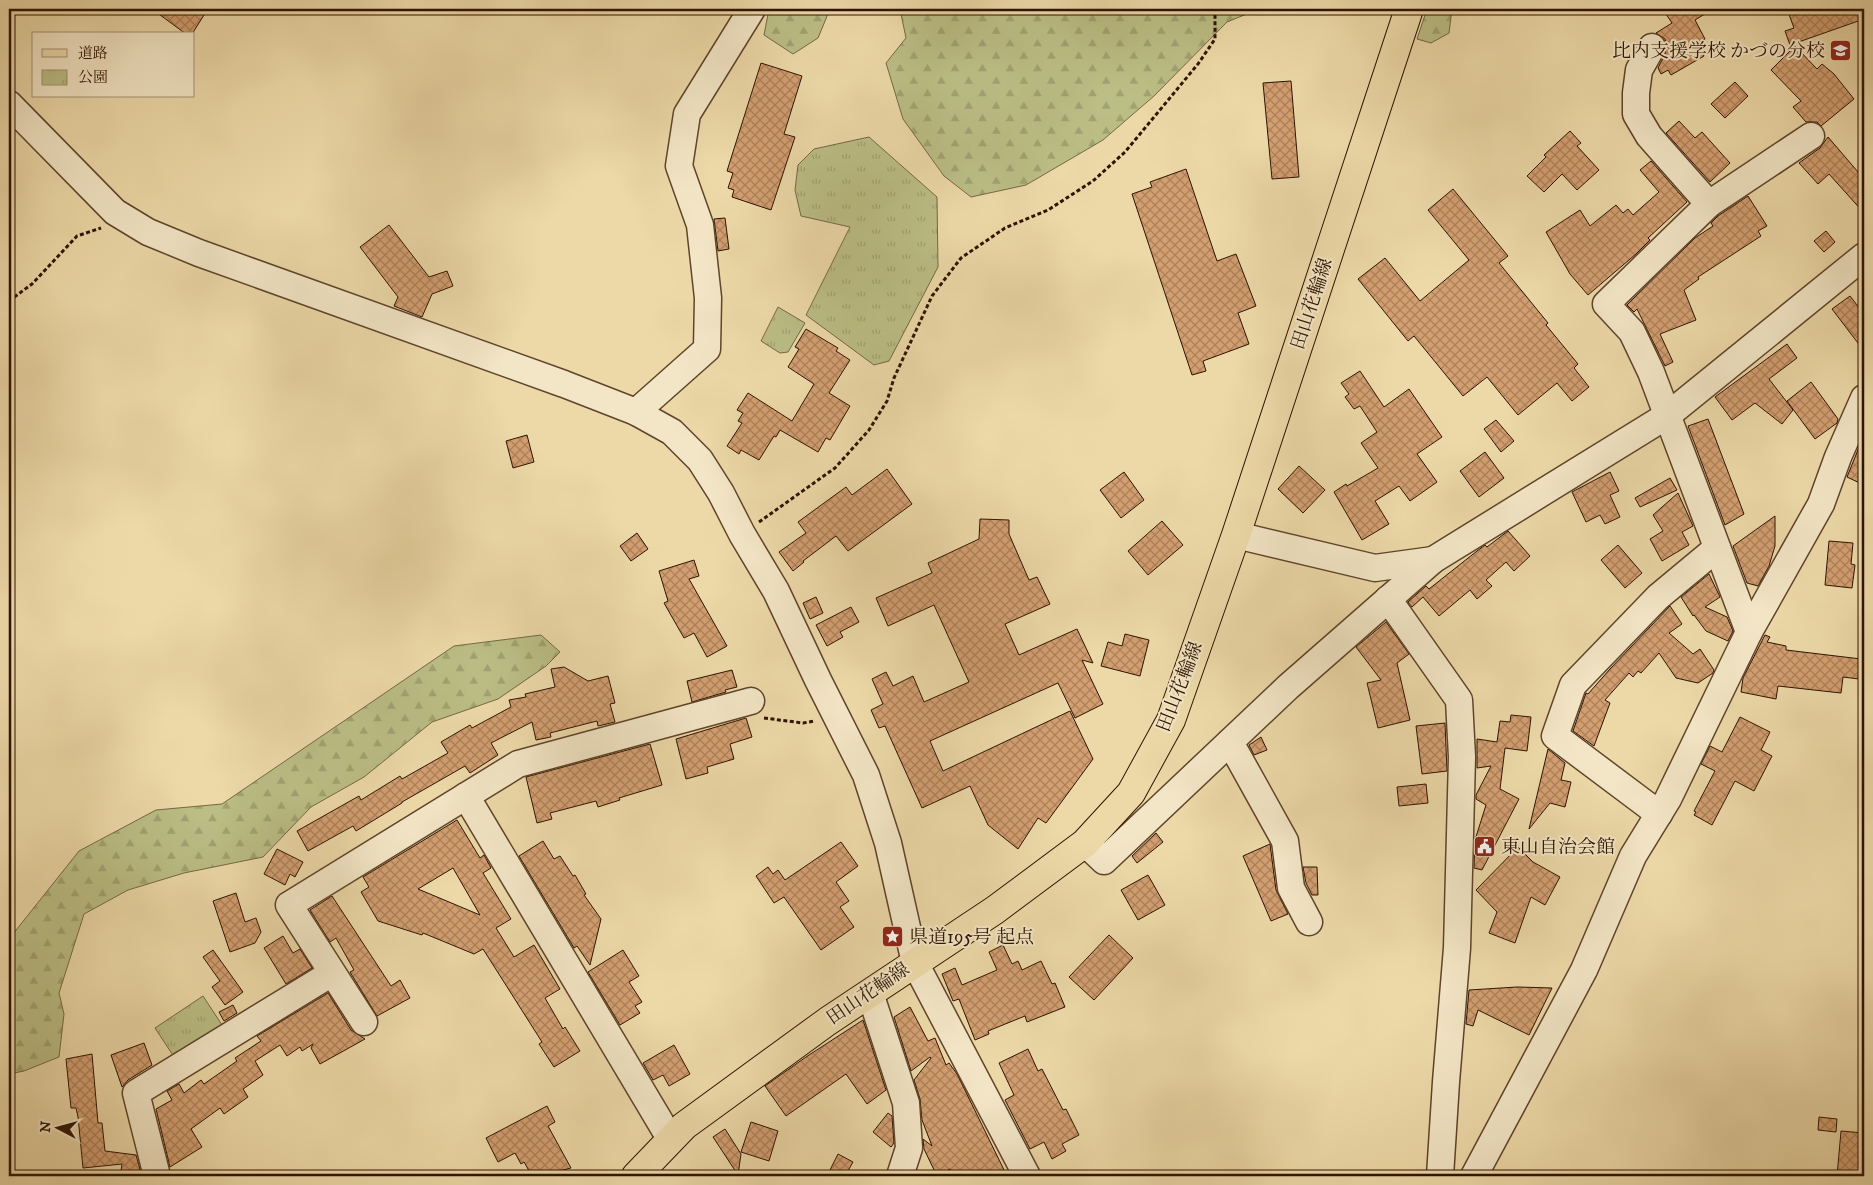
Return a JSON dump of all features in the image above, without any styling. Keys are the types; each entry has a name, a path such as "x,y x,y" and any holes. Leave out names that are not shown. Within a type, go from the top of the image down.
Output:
{"main road":[{"name":"田山花輪線","path":"636,1176 684,1126 828,1022 995,910 1085,843 1131,793 1171,720 1236,535 1409,9"}],"street":[{"path":"636,412 707,349 708,298 700,225 679,166 686,114 752,9"},
{"path":"1652,47 1639,70 1636,114 1649,136 1709,204"},
{"path":"9,104 115,212 148,232 199,253 564,384 636,412 672,432 700,460 722,494 742,534 776,591 866,775 888,843 915,963 1027,1176"},
{"path":"1749,632 1651,372 1632,332 1606,304 1709,204 1811,136"},
{"path":"1085,843 1104,861 1288,687 1433,560 1668,415 1864,256"},
{"path":"1474,1176 1584,970 1633,856 1668,799 1749,632 1821,504 1838,457 1864,398"},
{"path":"1236,535 1375,568 1433,560"},
{"path":"1659,814 1555,736 1573,685 1658,597 1718,548"},
{"path":"1388,599 1459,700 1462,757 1457,948 1440,1176"},
{"path":"364,1022 289,905 518,764 751,702"},
{"path":"1230,742 1285,841 1291,888 1309,922"},
{"path":"466,796 671,1140"},
{"path":"157,1176 136,1093 332,973"},
{"path":"870,993 906,1102 909,1148 900,1176"}],"path":[{"path":"742,534 835,468 869,430 887,401 894,378 932,296 961,258 1005,228 1048,210 1093,181 1125,152 1198,64 1215,39 1214,15 1211,9"},
{"path":"9,301 32,284 77,236 98,228 137,225"},
{"path":"751,702 764,719 803,723 837,718"}],"green space":[{"path":"769,9 830,9 818,38 793,54 764,35"},
{"path":"900,9 1259,9 1227,22 1154,96 1103,140 1026,185 971,197 944,176 903,119 886,63 906,38"},
{"path":"1427,9 1452,9 1449,33 1431,43 1417,39"},
{"path":"869,137 937,197 938,267 889,361 874,365 806,315 850,227 801,216 795,190 798,165 814,149"},
{"path":"778,307 805,323 788,352 780,353 761,341"},
{"path":"541,635 560,652 546,666 498,699 432,722 364,777 311,807 263,857 184,873 128,890 84,914 59,993 64,1014 59,1057 24,1071 9,1074 9,939 79,851 156,810 222,804 454,646"},
{"path":"203,996 224,1028 176,1060 155,1028"}],"building":[{"path":"152,9 194,9 204,15 193,32 183,32"},
{"path":"1675,9 1713,9 1695,20 1705,39 1697,44 1704,56 1671,75 1668,70 1661,74 1658,68 1667,46 1665,39 1656,33 1672,23 1666,14"},
{"path":"1787,9 1864,9 1864,19 1790,45 1785,31 1794,28"},
{"path":"1795,46 1817,69 1822,64 1834,74 1854,99 1821,126 1817,122 1806,122 1793,107 1801,101 1771,70"},
{"path":"761,63 802,76 784,134 795,137 771,210 732,197 734,190 728,188 733,173 727,171"},
{"path":"1291,81 1299,177 1272,179 1263,83"},
{"path":"1735,82 1748,96 1725,118 1711,104"},
{"path":"1679,121 1695,138 1702,132 1730,163 1710,182 1666,133"},
{"path":"1570,131 1581,143 1577,146 1599,170 1577,190 1562,174 1544,192 1527,176 1546,157 1544,155"},
{"path":"1828,137 1864,179 1864,213 1829,174 1818,184 1799,163 1820,148"},
{"path":"1651,161 1687,202 1648,238 1650,240 1636,254 1588,295 1570,274 1546,232 1580,210 1590,226 1616,205 1623,213 1628,209 1633,215 1659,192 1640,170"},
{"path":"1186,169 1217,261 1236,254 1256,306 1238,313 1249,344 1203,361 1206,371 1192,375 1132,194 1152,187 1150,182"},
{"path":"1453,189 1508,256 1499,263 1548,323 1546,325 1578,364 1574,368 1589,387 1572,401 1557,383 1518,415 1487,377 1463,396 1414,336 1408,341 1358,279 1385,258 1420,301 1469,260 1428,210"},
{"path":"1748,196 1767,226 1758,231 1761,236 1698,277 1699,279 1684,290 1696,320 1660,334 1673,362 1665,366 1637,309 1634,312 1627,305 1695,238 1713,226 1711,223 1718,216"},
{"path":"725,218 729,249 718,251 714,219"},
{"path":"389,225 429,277 447,271 453,286 432,294 422,317 394,306 398,297 360,247"},
{"path":"1826,231 1835,242 1824,252 1814,241"},
{"path":"1850,296 1864,314 1864,351 1832,309"},
{"path":"806,329 838,348 836,351 850,360 829,393 850,406 830,440 826,438 818,452 780,430 759,460 741,450 739,454 727,446 742,423 738,421 743,413 737,410 748,393 792,421 814,384 788,367 799,349 795,347"},
{"path":"1787,344 1797,358 1769,379 1793,410 1782,424 1755,403 1732,420 1715,397"},
{"path":"1360,371 1384,407 1409,389 1442,437 1417,454 1437,482 1410,501 1399,486 1375,501 1389,524 1362,540 1334,492 1378,468 1361,443 1377,432 1360,406 1354,409 1345,397 1349,394 1341,383"},
{"path":"1811,382 1838,419 1837,423 1815,439 1787,401"},
{"path":"1708,419 1744,514 1725,525 1688,426"},
{"path":"1496,420 1514,441 1501,452 1484,429"},
{"path":"527,435 534,462 513,468 506,441"},
{"path":"1864,435 1864,485 1847,477"},
{"path":"1485,452 1504,478 1479,497 1460,471"},
{"path":"1299,466 1325,490 1303,513 1278,489"},
{"path":"887,469 912,504 848,551 836,536 793,571 779,552 806,533 798,522 846,487 852,495"},
{"path":"1124,472 1144,500 1121,518 1100,490"},
{"path":"1610,472 1619,491 1610,495 1620,517 1605,524 1600,515 1586,522 1572,492"},
{"path":"1670,478 1677,490 1640,507 1635,498"},
{"path":"1678,493 1693,526 1682,532 1689,545 1662,561 1650,539 1663,531 1653,515"},
{"path":"1775,516 1775,546 1769,566 1758,586 1747,583 1733,546"},
{"path":"980,519 1009,520 1009,534 1029,580 1037,577 1050,604 1005,624 1019,655 1077,629 1093,663 1082,660 1103,704 1075,718 1058,683 930,741 943,771 1070,711 1093,759 1046,823 1038,818 1018,849 988,825 970,786 922,808 885,726 879,728 871,710 883,704 872,679 886,672 893,686 913,676 924,702 969,682 934,605 888,626 876,598 932,573 928,563 979,539"},
{"path":"1162,521 1183,545 1148,575 1128,551"},
{"path":"1508,531 1530,556 1514,571 1506,562 1486,580 1492,586 1477,599 1470,590 1439,616 1423,597 1412,607 1408,602 1426,586 1429,589 1485,545 1487,547"},
{"path":"637,533 648,549 631,561 620,546"},
{"path":"1829,541 1853,543 1851,564 1855,565 1852,588 1825,585"},
{"path":"1618,545 1642,573 1625,588 1601,560"},
{"path":"694,560 699,576 689,579 727,646 707,657 694,633 684,638 664,603 668,601 659,571"},
{"path":"1709,574 1720,597 1705,607 1727,617 1733,631 1728,641 1706,631 1693,616 1681,597"},
{"path":"816,597 823,613 810,619 803,603"},
{"path":"1670,606 1682,624 1669,633 1693,654 1700,649 1714,670 1713,673 1698,683 1676,678 1659,653 1641,673 1638,671 1633,677 1629,673 1605,700 1610,703 1594,746 1573,731 1586,693 1588,694"},
{"path":"851,607 859,622 840,632 843,637 827,646 816,625"},
{"path":"1386,622 1409,654 1397,663 1410,720 1378,728 1367,683 1381,680 1356,647"},
{"path":"1125,634 1149,640 1140,676 1101,666 1108,642 1122,646"},
{"path":"1765,635 1770,637 1767,642 1786,646 1786,650 1861,659 1859,679 1843,677 1841,693 1778,686 1776,699 1741,692 1743,678"},
{"path":"564,667 588,681 608,676 615,703 610,704 615,722 598,726 597,721 550,733 551,737 536,740 532,722 491,743 498,755 470,773 465,766 356,831 353,826 308,851 297,831 359,796 361,800 400,776 402,779 448,753 441,742 470,725 472,728 511,707 509,700 526,697 525,694 555,687 551,669"},
{"path":"732,670 737,687 692,702 687,681"},
{"path":"1511,715 1531,717 1527,751 1505,748 1500,789 1519,799 1482,870 1474,868 1475,840 1486,805 1476,799 1476,795 1491,766 1477,768 1477,739 1497,742 1500,721 1510,722"},
{"path":"1740,717 1770,732 1761,750 1772,756 1754,791 1735,781 1712,825 1694,815 1696,812 1694,811 1715,771 1701,764 1710,746 1722,752"},
{"path":"746,718 752,737 730,744 734,759 707,767 708,773 686,779 676,739"},
{"path":"1445,723 1447,771 1422,774 1416,726"},
{"path":"1261,737 1267,750 1254,755 1249,745"},
{"path":"650,744 662,785 619,798 620,800 598,807 596,801 550,813 552,819 537,823 526,777"},
{"path":"1548,749 1565,763 1561,780 1571,782 1565,807 1550,803 1529,829"},
{"path":"1426,784 1428,803 1399,806 1397,787"},
{"path":"457,820 480,858 484,855 491,868 483,873 511,919 496,928 514,957 534,945 560,989 545,998 563,1029 565,1027 580,1051 554,1067 539,1044 542,1042 483,949 474,954 423,933 422,935 378,921 361,892 369,887 363,877","holes":["453,868 480,915 418,889"]},
{"path":"1156,833 1163,842 1137,863 1132,856"},
{"path":"543,841 554,859 560,856 573,876 575,875 586,894 584,895 601,919 590,965 577,946 574,948 519,856"},
{"path":"841,842 858,866 836,882 849,901 840,907 854,927 821,950 784,897 774,903 756,876 768,867 773,874 778,870 785,880"},
{"path":"1270,844 1276,890 1288,914 1271,921 1243,856"},
{"path":"1518,847 1533,862 1560,877 1545,905 1531,897 1515,943 1489,933 1497,912 1476,890"},
{"path":"277,849 303,862 295,877 290,874 285,885 264,874"},
{"path":"1303,867 1317,867 1318,895 1312,895 1306,883"},
{"path":"1148,875 1165,905 1138,920 1121,890"},
{"path":"236,893 245,922 256,918 261,932 255,943 230,952 213,901"},
{"path":"332,896 391,986 400,980 410,998 377,1016 350,972 354,970 336,938 330,942 310,910"},
{"path":"1109,935 1133,958 1094,1000 1069,977"},
{"path":"283,936 293,953 300,949 312,968 286,984 264,948"},
{"path":"1003,945 1012,964 1018,961 1022,970 1041,961 1052,984 1055,983 1065,1007 1027,1022 1025,1016 988,1031 989,1034 975,1040 959,999 953,1001 942,974 955,968 962,985 997,970 989,952"},
{"path":"213,950 243,992 225,1005 212,987 220,981 203,957"},
{"path":"623,950 639,976 629,982 642,1002 635,1006 640,1013 620,1025 588,972"},
{"path":"1517,987 1552,988 1529,1035 1478,1010 1473,1026 1466,1024 1469,990"},
{"path":"328,993 351,1030 365,1039 320,1064 311,1048 313,1044 302,1051 300,1047 287,1056 280,1045 255,1061 263,1075 243,1089 248,1097 224,1114 220,1108 191,1129 202,1147 170,1167 156,1109 172,1100 167,1091 179,1084 184,1093 201,1080 204,1084 237,1061 235,1058 261,1041 257,1036"},
{"path":"233,1005 237,1013 224,1021 219,1012"},
{"path":"910,1007 928,1041 935,1038 946,1065 949,1063 957,1074 1007,1176 953,1176 950,1169 937,1176 924,1149 923,1139 932,1146 922,1120 920,1099 914,1080 931,1058 911,1071 894,1017"},
{"path":"863,1020 886,1090 867,1104 846,1074 786,1116 765,1086"},
{"path":"144,1043 152,1065 128,1080 122,1087 111,1055"},
{"path":"674,1045 690,1074 669,1086 663,1075 653,1080 643,1063"},
{"path":"1028,1049 1038,1071 1042,1069 1063,1110 1066,1109 1079,1135 1062,1144 1066,1151 1052,1159 1044,1142 1030,1149 1005,1100 1014,1095 999,1063"},
{"path":"92,1054 98,1123 102,1123 105,1151 136,1155 141,1173 121,1171 122,1164 83,1168 78,1117 76,1108 71,1108 66,1059"},
{"path":"547,1106 555,1122 548,1126 571,1168 532,1176 524,1162 521,1164 515,1153 498,1162 486,1138"},
{"path":"888,1113 892,1116 894,1143 891,1147 873,1132"},
{"path":"1819,1117 1837,1119 1836,1132 1818,1130"},
{"path":"751,1122 778,1131 769,1161 741,1152"},
{"path":"725,1129 741,1154 738,1175 713,1137"},
{"path":"1841,1131 1864,1133 1862,1176 1837,1176"},
{"path":"838,1154 853,1162 845,1176 827,1176"}],"place":[{"name":"比内支援学校 かづの分校","path":"1841,51"},
{"name":"東山自治会館","path":"1485,847"},
{"name":"県道195号 起点","path":"893,937"}]}
